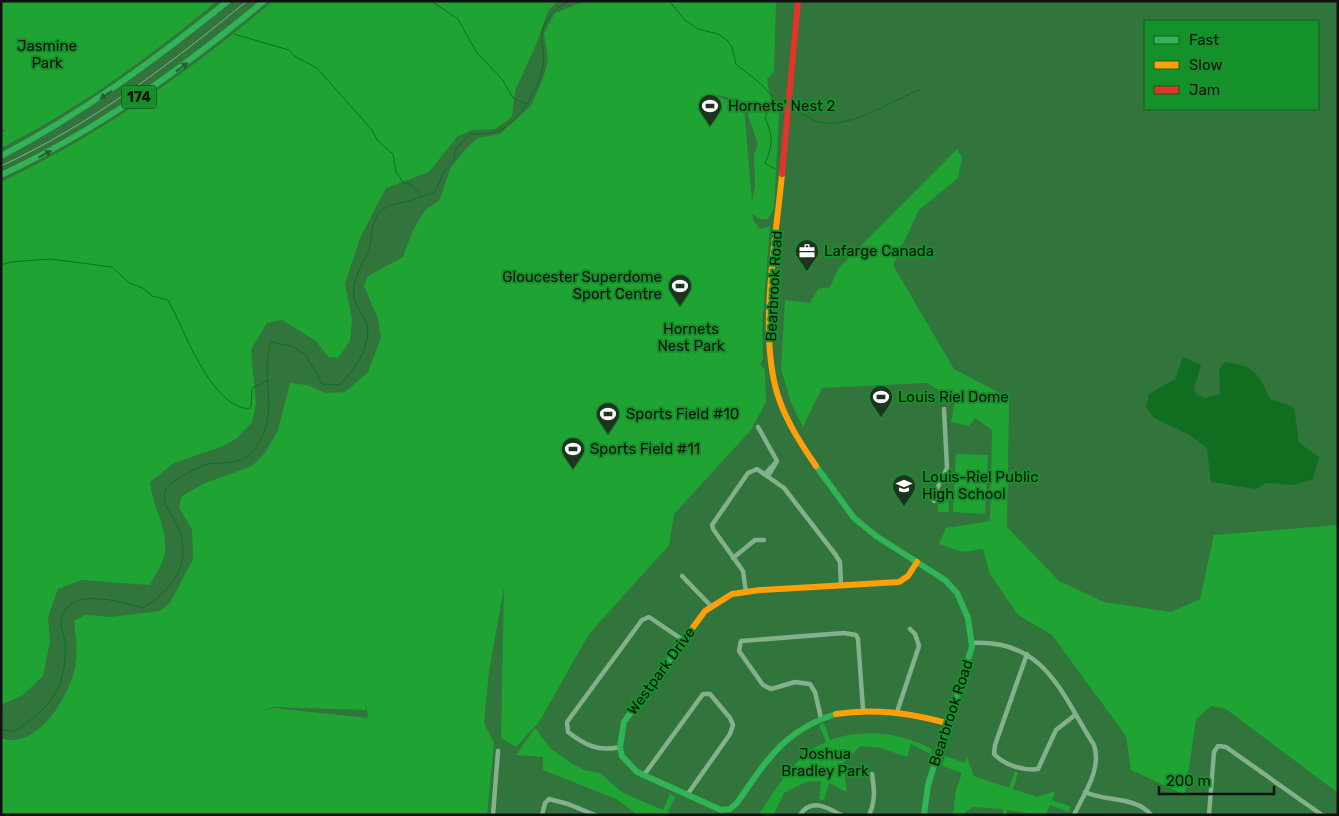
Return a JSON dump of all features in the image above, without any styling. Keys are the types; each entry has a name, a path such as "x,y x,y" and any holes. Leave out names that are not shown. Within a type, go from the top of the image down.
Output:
{"main road":[{"name":"174","path":"1,156 60,124 107,95 228,1"},
{"name":"174","path":"1,175 77,136 141,96 193,59 264,1"},
{"name":"Bearbrook Road","path":"798,1 769,315 772,370 778,396 789,423 835,493 866,529 945,580 957,593 968,618 972,643 969,660 928,785 924,815"},
{"name":"Westpark Drive","path":"620,747 624,722 683,640 711,606 726,596 746,592 899,582 908,576 917,562"},
{"path":"620,747 629,765 644,775 721,810 730,809 737,803 777,748 798,730 821,718 838,712 863,709 897,712 947,724"}],"street":[{"path":"934,501 935,492 947,468 944,409"},
{"path":"758,427 777,461 774,462 767,475"},
{"path":"746,592 743,571 712,529 712,525 751,470 757,469 784,488 835,554 840,562 841,586"},
{"path":"733,558 755,540 764,540"},
{"path":"682,576 711,606"},
{"path":"620,747 598,749 587,745 568,732 567,722 642,620 649,616 683,640"},
{"path":"897,712 919,646 915,634 910,629"},
{"path":"821,718 815,692 810,684 795,682 771,689 763,685 739,651 741,641 844,633 856,635 863,709"},
{"path":"972,643 1000,644 1027,654 1042,664 1094,746 1097,754 1095,772 1074,815"},
{"path":"1027,654 995,745 994,754 1002,761 1030,770 1038,769 1056,730 1075,715"},
{"path":"644,775 703,694 710,694 730,718 733,725 730,734 687,795"},
{"path":"1209,815 1214,752 1218,746 1226,747 1322,815"},
{"path":"492,815 498,750"},
{"path":"869,815 873,807 875,791 872,774"},
{"path":"1085,792 1102,799 1140,806 1151,815"},
{"path":"542,815 545,803 549,799 568,804 595,815"},
{"path":"800,815 810,806 818,805 841,815"}],"green space":[{"name":"Jasmine Park","path":"1,1 217,1 140,62 114,80 59,116 1,148 1,133 5,131 1,127"},
{"path":"273,1 558,1 548,11 535,47 515,91 512,117 495,129 471,130 457,137 429,172 386,188 361,236 345,283 352,319 350,341 338,358 328,357 316,341 282,320 267,323 251,350 256,404 252,422 236,439 223,446 174,463 150,482 164,534 165,552 163,561 150,585 82,580 58,589 48,617 50,642 43,676 23,695 1,705 1,182 74,143 143,100 209,52"},
{"name":"Hornets Nest Park","path":"585,1 776,1 774,72 767,79 772,106 779,114 774,209 768,219 760,219 752,214 753,220 760,229 770,226 762,328 763,360 760,364 765,370 766,402 751,430 674,514 669,545 589,634 539,722 516,747 501,738 504,587 489,671 484,723 494,743 487,815 39,815 37,812 38,815 1,815 1,738 14,740 26,737 47,721 56,710 69,686 75,668 74,621 85,615 111,617 160,611 170,603 193,559 192,530 179,507 182,496 205,483 252,466 265,453 278,430 290,383 307,385 326,393 345,392 368,372 381,338 378,319 364,286 368,276 403,257 412,232 425,210 439,201 451,167 467,148 478,138 500,134 531,106 543,79 548,60 544,33 555,13","holes":["710,93 747,102 748,116 758,144 754,155 755,186 752,202 744,107","366,703 368,718 273,708 259,712 273,707 366,710"]},
{"path":"957,149 962,157 958,178 919,210 893,265 954,369 1009,398 1007,527 1059,581 1104,602 1171,612 1200,599 1214,535 1338,525 1338,793 1226,709 1211,706 1196,719 1185,795 1131,770 1126,736 1052,635 1018,615 990,574 983,549 962,552 939,544 946,528 990,521 992,430 975,418 969,426 951,422 955,400 927,383 822,388 803,427 791,403 781,369 785,300 810,303 818,289 830,287 838,269"},
{"path":"956,454 988,455 985,514 953,512"},
{"path":"937,495 948,495 949,512 938,512"},
{"name":"Joshua Bradley Park","path":"824,723 830,740 856,734 882,734 907,739 932,749 930,754 911,744 907,757 881,748 860,746 843,764 847,792 829,783 824,800 819,799 821,781 806,782 784,793 773,815 758,815 796,764 805,755 826,742 819,725"},
{"path":"535,728 550,748 571,763 585,770 600,773 623,793 663,810 670,794 675,797 668,812 673,815 638,815 616,799 543,770 543,757 516,755"},
{"path":"945,756 965,763 967,757 974,776 1009,788 1015,771 1018,773 1013,789 1037,797 1056,791 1052,800 1071,807 1068,812 1050,805 1045,815 1007,810 1006,815 1003,815 1003,809 973,807 961,815 953,815 956,790 962,773 942,766"}],"shaded area":[{"path":"1183,357 1201,365 1194,390 1197,395 1205,398 1220,394 1219,370 1224,362 1234,363 1249,368 1259,377 1270,399 1294,407 1299,443 1319,457 1313,479 1295,485 1266,483 1256,489 1211,482 1207,448 1190,435 1154,418 1146,407 1149,394 1175,379"}],"waterway":[{"path":"431,1 458,19 477,53 502,79 513,98 526,104"},
{"path":"1,729 13,732 21,727 43,709 55,694 62,676 65,659 65,642 61,623 65,611 72,603 95,599 121,602 143,608 155,600 173,581 179,570 183,546 180,533 165,502 165,491 172,483 198,468 209,464 237,461 252,452 267,424 269,411 267,370 271,342 291,346 306,355 322,384 339,385 350,373 360,358 367,341 366,321 355,301 353,291 357,274 368,254 375,220 381,211 389,206 435,192 445,170 454,160 455,150 470,134 497,132 515,119 528,102 538,83 543,61 542,34 545,24 557,9 566,2 571,1"},
{"path":"669,1 685,20 698,29 718,34 727,40 732,47 736,64 762,85 774,98 765,118 770,130 771,140 765,163 775,169"},
{"path":"234,34 289,50 296,57 317,68 372,130 377,140 393,154 396,172 403,182 412,185 420,194"},
{"path":"798,111 818,122 842,122 869,113 919,90"},
{"path":"1,265 10,262 50,259 112,267 129,283 143,288 152,296 168,300 190,346 210,380 221,394 234,404 248,409 251,407 252,388 269,380"}],"tram line":[{"path":"1,166 35,149 99,112 159,70 247,1"}],"traffic: fast":[{"path":"1,156 61,122 118,84 174,44 228,1"},
{"path":"1,175 71,138 138,97 202,51 264,1"},
{"path":"816,466 854,518 876,536 945,580 957,593 968,618 972,647 928,785 924,815"},
{"path":"691,630 624,722 620,747 622,756 637,772 721,810 730,809 737,803 767,761 789,738 818,721 836,714"}],"traffic: slow":[{"path":"782,174 770,286 769,344 772,371 785,414 799,441 816,466"},
{"path":"691,630 705,611 732,594 760,590 899,582 908,576 917,562"},
{"path":"836,714 864,711 892,712 947,723"}],"traffic: jam":[{"path":"782,174 798,1"}],"place":[{"name":"Hornets' Nest 2","path":"710,127"},
{"name":"Lafarge Canada","path":"807,272"},
{"name":"Gloucester Superdome Sport Centre","path":"680,307"},
{"name":"Louis Riel Dome","path":"881,418"},
{"name":"Sports Field #10","path":"608,435"},
{"name":"Sports Field #11","path":"573,470"},
{"name":"Louis-Riel Public High School","path":"904,507"}]}
